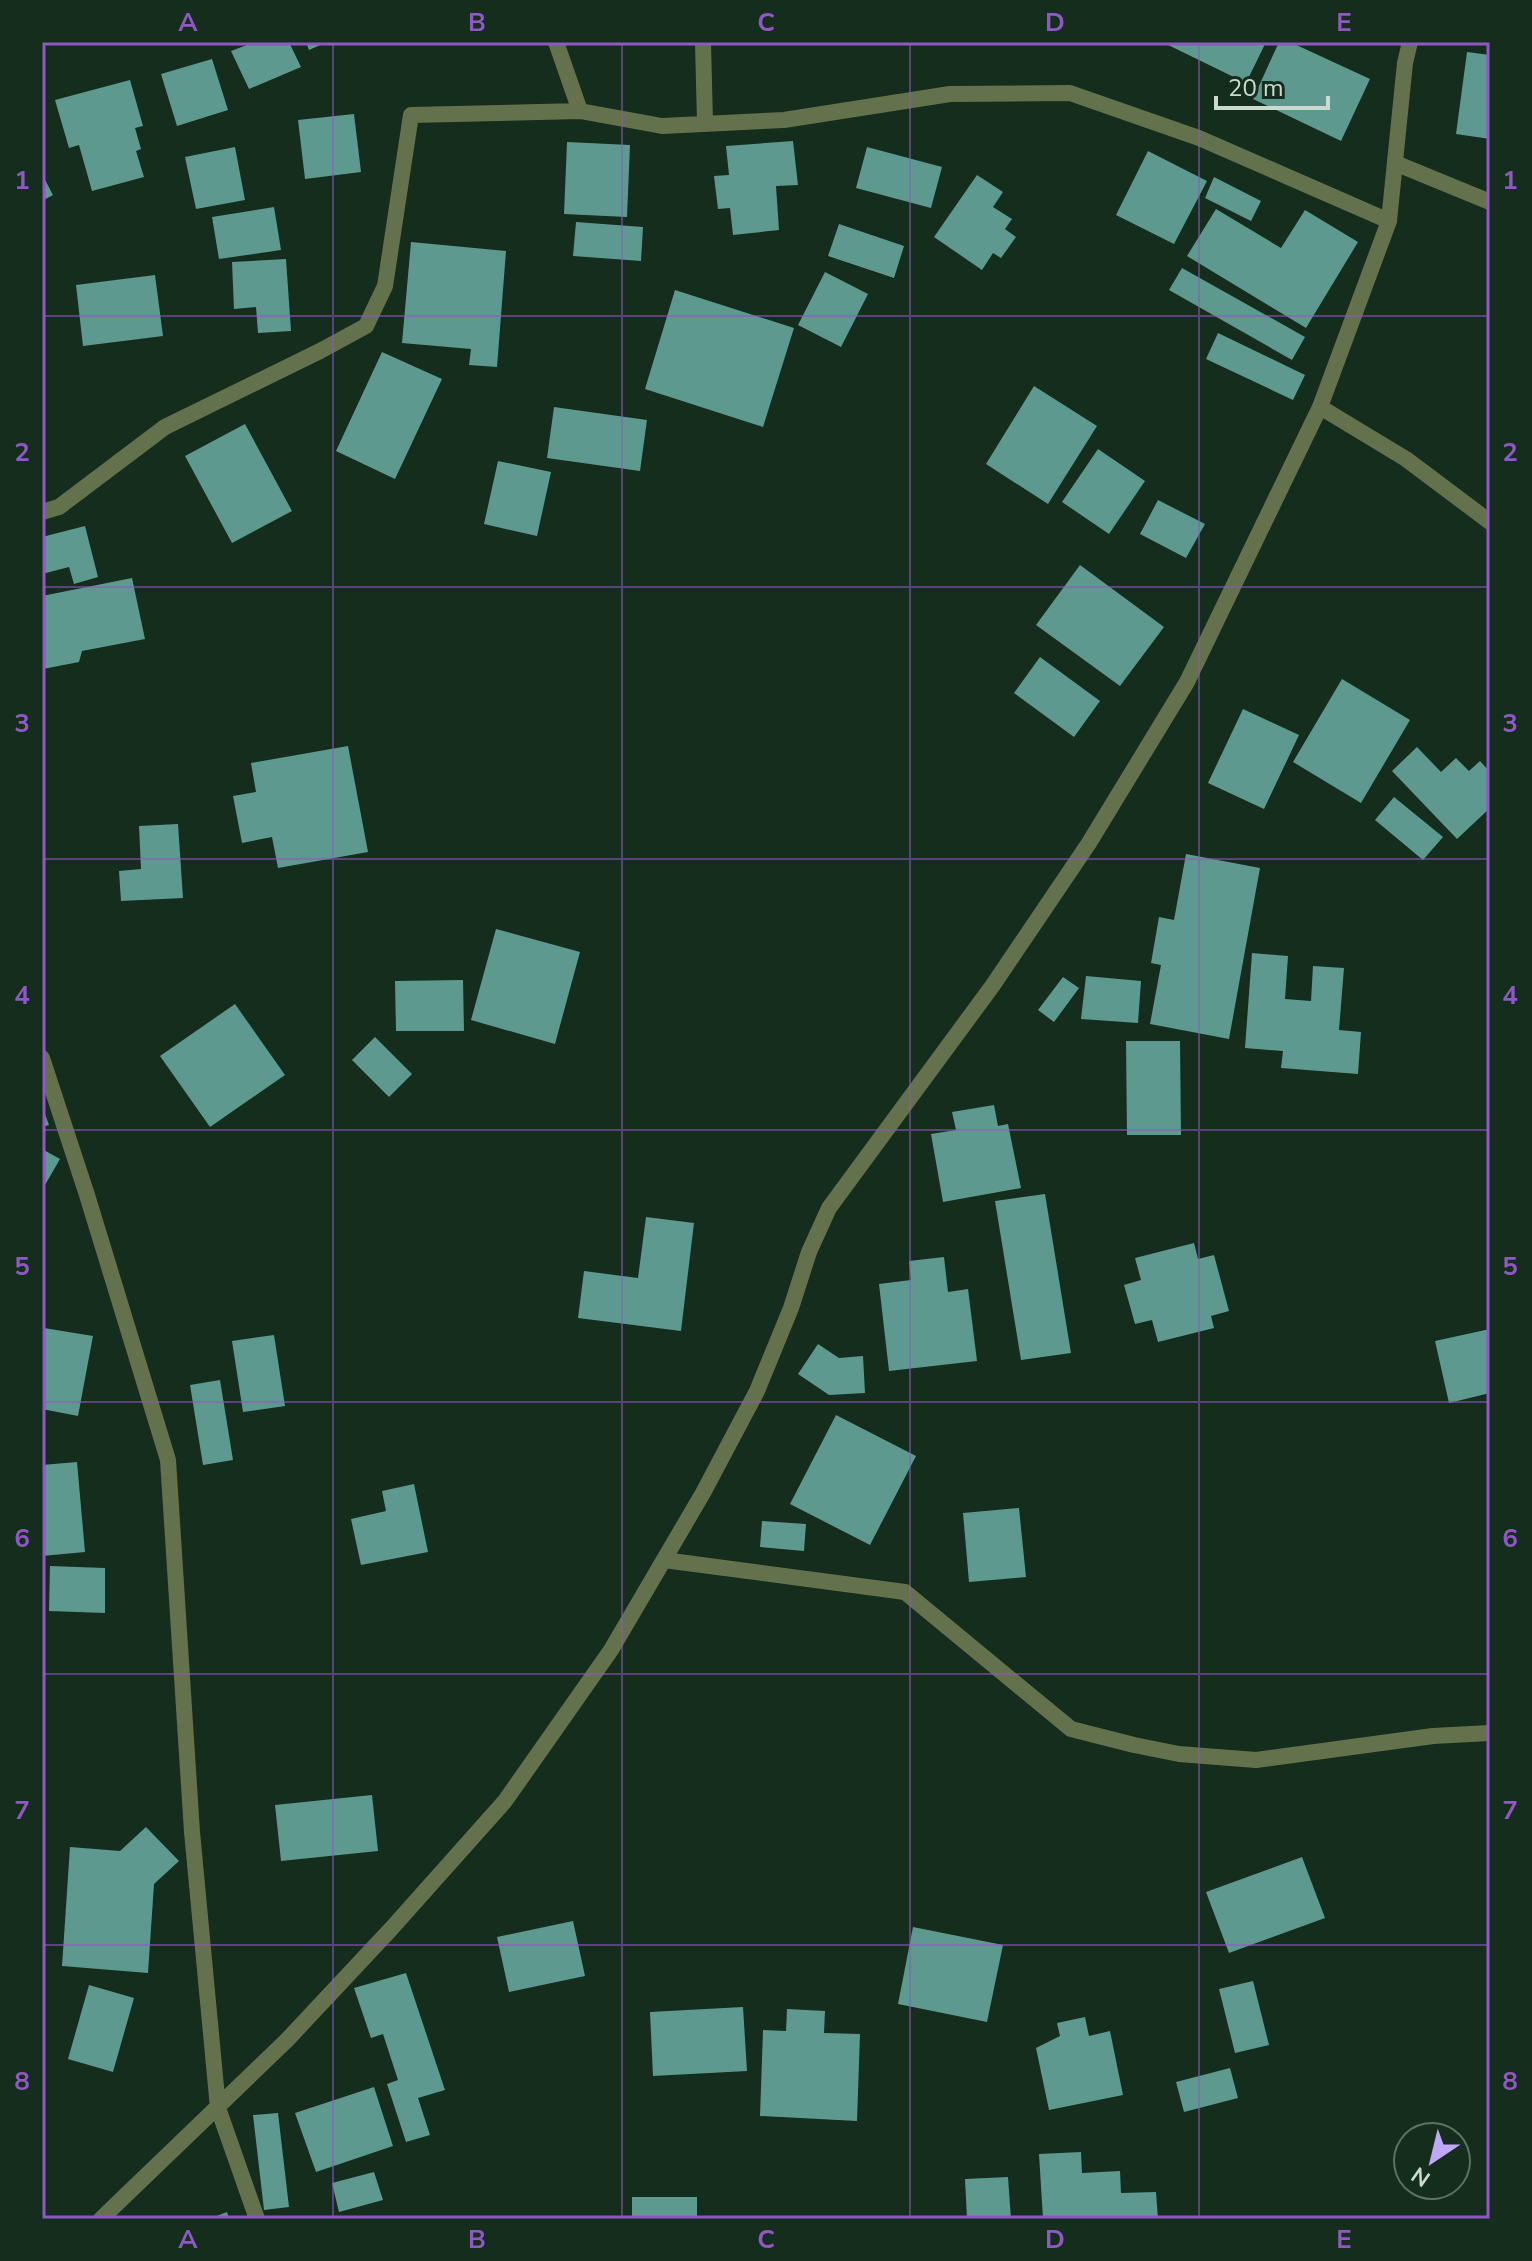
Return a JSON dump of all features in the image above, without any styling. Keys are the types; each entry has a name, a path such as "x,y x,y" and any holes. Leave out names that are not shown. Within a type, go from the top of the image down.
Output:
{"street":[{"path":"556,42 580,111"},
{"path":"703,42 705,123"},
{"path":"101,2219 287,2040 391,1929 505,1801 611,1650 703,1493 757,1391 791,1308 809,1252 829,1208 993,985 1089,843 1187,682 1320,407 1389,221 1405,63 1410,42"},
{"path":"42,512 59,507 165,427 366,326 385,286 411,115 580,111 662,126 784,120 950,94 1070,93 1199,138 1389,221"},
{"path":"1395,163 1490,202"},
{"path":"1320,407 1406,459 1490,522"},
{"path":"42,1058 168,1460 192,1832 218,2108 257,2219"},
{"path":"664,1560 905,1592 1071,1729 1134,1745 1179,1754 1256,1760 1433,1736 1490,1733"}],"building":[{"path":"245,42 289,42 301,67 249,89 231,51 247,45"},
{"path":"306,42 327,42 309,50"},
{"path":"1162,42 1266,42 1246,83"},
{"path":"1279,42 1290,42 1370,79 1341,141 1253,99"},
{"path":"1467,52 1490,55 1490,139 1456,134"},
{"path":"212,59 228,110 177,126 161,74"},
{"path":"130,80 143,126 135,128 141,149 136,151 144,177 92,191 79,145 69,148 55,100"},
{"path":"354,114 361,172 305,179 298,120"},
{"path":"793,141 798,185 776,186 779,230 733,235 730,208 718,209 714,176 729,175 726,146"},
{"path":"567,142 630,145 627,217 564,214"},
{"path":"235,147 245,200 196,209 185,157"},
{"path":"867,147 942,167 931,208 856,188"},
{"path":"1148,151 1207,181 1174,244 1116,215"},
{"path":"42,174 53,195 42,201"},
{"path":"977,175 1003,192 993,207 1012,219 1005,229 1016,237 1001,258 993,253 982,270 934,237"},
{"path":"1214,177 1261,201 1251,221 1205,198"},
{"path":"274,207 281,250 219,259 212,217"},
{"path":"1216,209 1281,248 1305,210 1358,242 1306,328 1187,256"},
{"path":"576,222 643,227 641,261 573,256"},
{"path":"839,224 904,246 894,278 828,256"},
{"path":"411,242 506,251 497,367 469,365 471,349 402,343"},
{"path":"286,259 291,331 258,333 256,307 234,309 232,262"},
{"path":"1182,268 1305,337 1292,360 1169,290"},
{"path":"825,272 868,294 841,347 798,325"},
{"path":"155,275 163,336 83,346 76,285"},
{"path":"675,290 794,328 763,427 645,389"},
{"path":"1218,333 1305,375 1293,400 1206,359"},
{"path":"382,352 442,379 395,479 336,451"},
{"path":"1034,386 1097,426 1048,504 986,464"},
{"path":"554,407 647,420 640,471 547,458"},
{"path":"245,424 292,511 232,543 185,456"},
{"path":"1098,449 1145,481 1109,534 1062,502"},
{"path":"498,461 551,472 537,536 484,524"},
{"path":"1158,500 1205,524 1186,558 1140,534"},
{"path":"85,526 98,577 74,584 69,567 42,574 42,537"},
{"path":"1080,565 1164,627 1120,686 1036,625"},
{"path":"132,578 145,639 82,651 79,662 43,669 42,622 45,621 42,596"},
{"path":"1040,657 1100,701 1074,737 1014,693"},
{"path":"1342,679 1410,720 1361,803 1293,762"},
{"path":"1243,709 1299,735 1264,809 1208,783"},
{"path":"348,746 368,852 278,868 272,837 242,843 233,796 256,792 251,763"},
{"path":"1417,747 1441,772 1456,758 1469,771 1480,761 1490,772 1490,808 1457,839 1392,771"},
{"path":"1394,797 1443,837 1423,860 1375,820"},
{"path":"178,824 183,898 121,901 119,871 141,869 139,826"},
{"path":"1186,854 1260,868 1229,1039 1150,1024 1161,965 1151,963 1159,917 1174,920"},
{"path":"496,929 580,952 555,1044 471,1020"},
{"path":"1252,953 1288,956 1285,999 1311,1001 1313,966 1344,968 1339,1030 1361,1032 1358,1074 1281,1068 1283,1051 1245,1048"},
{"path":"1086,976 1141,981 1138,1023 1081,1019"},
{"path":"1063,977 1079,988 1054,1022 1038,1010"},
{"path":"463,980 464,1031 396,1031 395,981"},
{"path":"235,1004 285,1075 210,1127 160,1056"},
{"path":"375,1037 412,1074 389,1097 352,1060"},
{"path":"1126,1041 1180,1041 1181,1135 1127,1135"},
{"path":"994,1105 998,1126 1008,1124 1021,1188 943,1202 931,1134 956,1130 952,1112"},
{"path":"42,1106 49,1125 42,1127"},
{"path":"42,1149 60,1159 45,1185 42,1183"},
{"path":"1045,1194 1071,1353 1021,1360 995,1201"},
{"path":"646,1217 694,1223 681,1331 578,1318 584,1271 638,1278"},
{"path":"1194,1243 1198,1259 1214,1255 1229,1311 1211,1316 1214,1328 1158,1342 1152,1320 1135,1324 1124,1285 1141,1280 1135,1258"},
{"path":"944,1257 948,1292 968,1289 977,1361 889,1371 879,1284 911,1280 909,1261"},
{"path":"44,1328 93,1336 78,1416 42,1409"},
{"path":"1490,1329 1490,1393 1449,1403 1435,1341"},
{"path":"274,1335 285,1406 243,1412 232,1341"},
{"path":"818,1344 839,1358 863,1356 865,1393 829,1395 798,1374"},
{"path":"220,1380 233,1460 203,1465 190,1385"},
{"path":"836,1415 916,1456 870,1545 790,1504"},
{"path":"77,1462 85,1552 42,1556 42,1465"},
{"path":"414,1484 428,1552 361,1565 351,1519 386,1511 382,1491"},
{"path":"1019,1508 1026,1577 969,1582 963,1513"},
{"path":"762,1521 806,1524 804,1551 760,1547"},
{"path":"50,1566 105,1568 105,1613 49,1611"},
{"path":"372,1795 378,1851 281,1861 275,1805"},
{"path":"146,1827 179,1861 154,1884 148,1973 62,1966 70,1847 120,1851"},
{"path":"1302,1857 1325,1918 1229,1953 1206,1892"},
{"path":"573,1921 585,1976 509,1992 497,1937"},
{"path":"913,1927 1003,1945 987,2022 898,2004"},
{"path":"406,1973 445,2090 418,2098 430,2135 406,2142 387,2084 398,2080 383,2034 371,2038 354,1988"},
{"path":"1253,1981 1269,2045 1235,2053 1219,1989"},
{"path":"89,1985 134,1998 113,2072 68,2059"},
{"path":"743,2007 747,2071 653,2076 650,2012"},
{"path":"787,2009 825,2011 824,2033 860,2034 857,2121 760,2116 763,2030 786,2031"},
{"path":"1085,2017 1089,2036 1110,2031 1123,2095 1049,2110 1036,2048 1060,2036 1057,2023"},
{"path":"1230,2068 1238,2098 1184,2112 1176,2082"},
{"path":"374,2087 393,2146 316,2172 295,2113"},
{"path":"278,2113 289,2207 264,2210 253,2115"},
{"path":"1081,2152 1082,2173 1120,2171 1121,2193 1156,2192 1158,2219 1043,2219 1039,2154"},
{"path":"374,2172 383,2200 339,2212 332,2183"},
{"path":"1008,2177 1011,2219 967,2219 965,2179"},
{"path":"632,2197 697,2197 697,2219 632,2219"},
{"path":"227,2212 229,2219 209,2219"}]}
